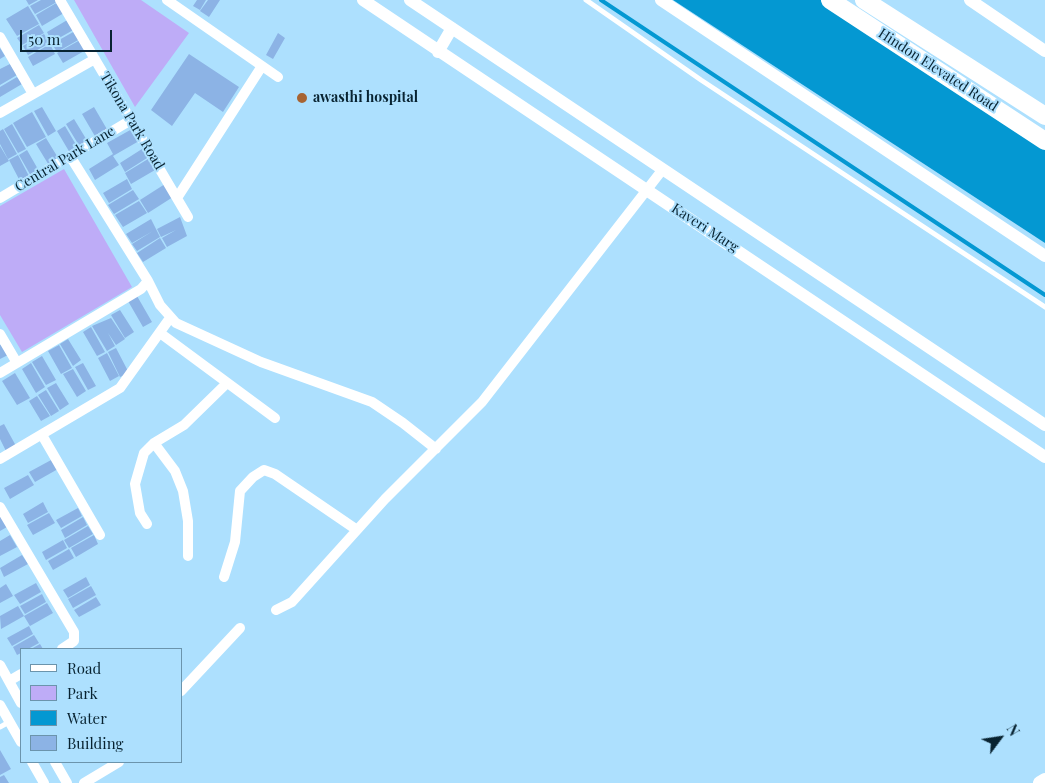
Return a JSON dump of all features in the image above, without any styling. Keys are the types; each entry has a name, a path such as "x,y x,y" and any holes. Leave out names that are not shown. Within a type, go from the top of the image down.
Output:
{"highway":[{"name":"Hindon Elevated Road","path":"830,0 1045,141"},
{"name":"Hindon Elevated Road","path":"864,0 1045,116"}],"main road":[{"path":"1040,783 1045,780"}],"street":[{"name":"Tikona Park Road","path":"60,0 188,217"},
{"path":"167,0 278,77"},
{"name":"Kaveri Marg","path":"363,0 1045,457"},
{"name":"Kaveri Marg","path":"410,0 1045,425"},
{"path":"661,0 1045,256"},
{"path":"970,0 1045,50"},
{"path":"438,52 452,28"},
{"path":"0,37 33,94"},
{"path":"0,113 95,59"},
{"path":"177,198 262,66"},
{"name":"Central Park Lane","path":"1,197 131,120"},
{"path":"70,156 148,281 160,305 170,318 261,362 372,402 436,449"},
{"path":"276,610 292,602 357,530 482,402 663,169"},
{"path":"0,373 141,289 148,281"},
{"path":"0,458 120,388 170,318"},
{"path":"160,333 275,418"},
{"path":"0,334 17,363"},
{"path":"147,524 140,513 135,484 144,453 154,443 184,425 227,383"},
{"path":"42,434 100,534"},
{"path":"154,443 175,471 183,491 188,522 188,556"},
{"path":"224,577 235,542 240,491 253,476 264,470 269,471 357,530"},
{"path":"0,507 74,632 74,640 63,648"},
{"path":"182,690 240,628"},
{"path":"0,665 20,701"},
{"path":"9,681 20,675"},
{"path":"0,705 5,724 20,741"},
{"path":"33,763 44,783"},
{"path":"55,763 63,782"},
{"path":"84,783 117,763"}],"lane":[{"path":"586,0 701,80 1045,307"}],"green space":[{"path":"74,0 141,0 189,33 135,107"},
{"path":"64,169 132,287 22,352 0,315 0,206"}],"water":[{"path":"673,0 822,0 1045,143 1045,243"}],"building":[{"path":"26,0 38,0 29,5"},
{"path":"41,0 56,0 57,2 35,14 30,6"},
{"path":"197,0 206,0 200,10 193,6"},
{"path":"208,0 220,0 209,17 200,11"},
{"path":"58,2 64,13 42,26 36,15"},
{"path":"28,6 39,24 17,36 6,19"},
{"path":"69,19 75,29 52,42 47,32"},
{"path":"39,25 44,33 22,45 17,38"},
{"path":"75,31 80,39 57,52 52,44"},
{"path":"278,33 285,38 273,59 266,55"},
{"path":"44,34 50,43 28,55 23,46"},
{"path":"80,40 86,50 63,63 57,53"},
{"path":"50,44 55,54 33,66 28,57"},
{"path":"0,48 5,56 0,59"},
{"path":"189,54 239,87 223,112 195,93 172,126 151,110"},
{"path":"10,64 17,75 0,85 0,69"},
{"path":"17,77 22,84 0,97 0,87"},
{"path":"42,107 56,131 48,136 34,111"},
{"path":"94,107 108,131 96,138 82,114"},
{"path":"32,112 46,137 27,147 13,123"},
{"path":"74,119 88,142 80,147 66,124"},
{"path":"12,124 26,149 18,153 4,129"},
{"path":"65,126 78,148 70,153 57,131"},
{"path":"3,129 17,154 8,159 0,144 0,131"},
{"path":"132,129 139,141 113,156 119,165 95,180 89,169 113,154 107,143"},
{"path":"46,138 60,161 50,167 36,144"},
{"path":"0,146 9,161 0,166"},
{"path":"142,149 147,158 125,172 120,163"},
{"path":"27,150 39,171 31,176 19,155"},
{"path":"18,155 30,178 21,183 9,160"},
{"path":"148,159 155,170 131,184 125,173"},
{"path":"127,179 132,189 109,203 103,193"},
{"path":"165,184 173,197 148,213 140,200"},
{"path":"133,190 139,199 114,214 108,205"},
{"path":"139,201 147,213 123,227 115,215"},
{"path":"180,217 187,236 167,247 162,238 176,230 161,237 157,229"},
{"path":"151,219 160,237 137,251 132,244 153,231 132,243 126,234"},
{"path":"160,238 166,248 143,262 137,253"},
{"path":"137,296 152,322 143,327 128,301"},
{"path":"120,310 134,332 125,338 111,315"},
{"path":"111,318 125,339 116,345 108,333 115,346 107,351 92,326"},
{"path":"91,327 105,352 97,356 83,332"},
{"path":"68,339 81,360 73,366 60,344"},
{"path":"2,344 8,355 0,359 0,345"},
{"path":"59,345 72,368 61,374 48,351"},
{"path":"116,348 129,373 120,377 108,352"},
{"path":"107,353 119,376 110,381 98,358"},
{"path":"42,356 56,380 46,385 32,362"},
{"path":"31,363 45,387 36,393 22,369"},
{"path":"83,363 96,386 88,390 75,367"},
{"path":"73,369 86,391 77,397 63,374"},
{"path":"15,373 30,398 17,405 2,381"},
{"path":"56,383 69,404 60,410 47,388"},
{"path":"46,390 59,411 51,416 38,395"},
{"path":"37,396 50,416 41,421 29,401"},
{"path":"4,424 16,446 6,451 0,439 0,426"},
{"path":"53,459 58,469 35,482 29,472"},
{"path":"28,475 34,485 10,499 4,488"},
{"path":"43,502 48,512 28,523 23,514"},
{"path":"78,508 82,516 61,528 56,520"},
{"path":"49,513 55,523 33,535 27,525"},
{"path":"0,515 7,527 0,531"},
{"path":"83,517 87,525 65,538 61,530"},
{"path":"88,526 93,534 69,548 64,540"},
{"path":"10,535 17,547 0,556 0,541"},
{"path":"94,535 98,544 76,557 71,548"},
{"path":"63,540 67,548 46,560 42,552"},
{"path":"69,549 74,558 53,570 48,561"},
{"path":"22,555 28,564 4,577 0,568"},
{"path":"86,577 90,585 68,598 63,590"},
{"path":"36,583 41,592 20,604 14,595"},
{"path":"6,584 13,596 0,603 0,588"},
{"path":"91,586 96,595 73,608 68,599"},
{"path":"42,594 46,602 25,614 20,606"},
{"path":"96,597 101,605 79,617 74,610"},
{"path":"47,603 53,613 30,626 24,616"},
{"path":"18,606 24,616 1,629 0,616"},
{"path":"29,626 33,634 12,646 7,638"},
{"path":"34,635 39,643 30,648 20,648 20,654 17,655 13,647"},
{"path":"40,644 42,648 33,648"},
{"path":"0,750 11,769 0,775"},
{"path":"4,775 9,783 0,783 0,777"}],"waterway":[{"path":"601,0 1045,295"}],"place":[{"name":"awasthi hospital","path":"302,98"}]}
